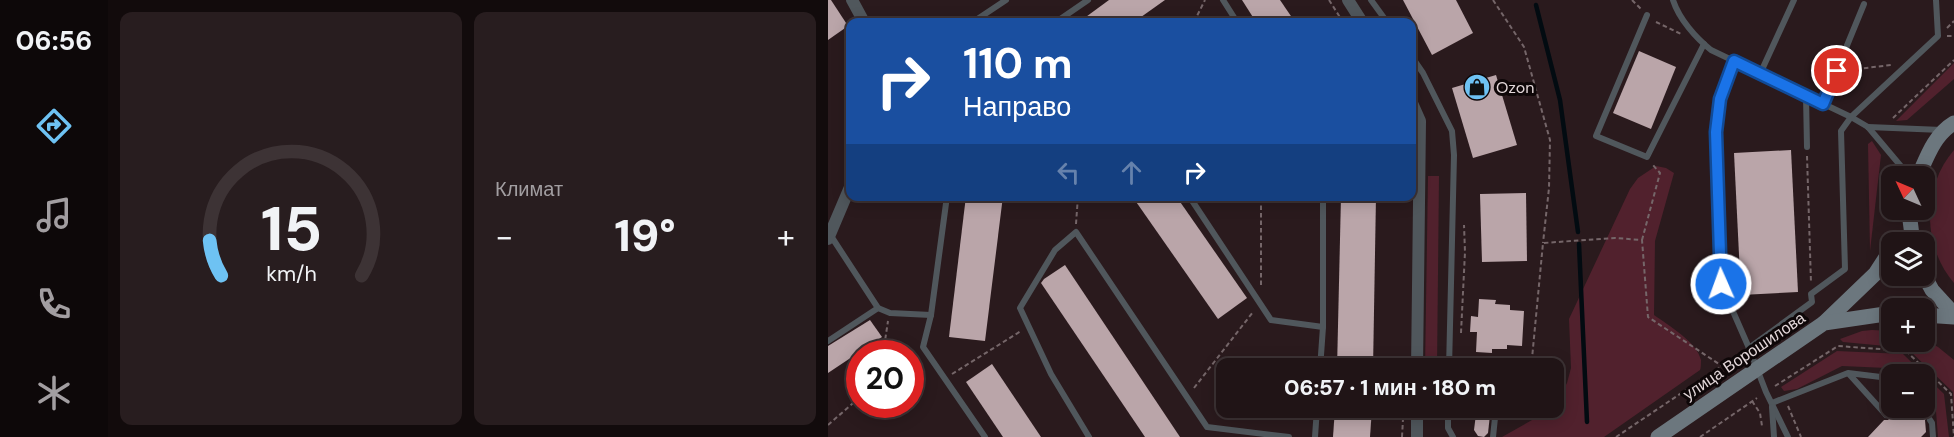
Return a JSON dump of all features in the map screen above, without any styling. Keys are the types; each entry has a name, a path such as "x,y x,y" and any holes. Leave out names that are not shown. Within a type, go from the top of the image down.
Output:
{"main road":[{"path":"1923,166 1930,149 1948,126"},
{"path":"1824,323 1875,273 1881,264"},
{"path":"1930,286 1954,316"},
{"name":"улица Ворошилова","path":"1658,437 1824,323 1881,315"},
{"path":"1935,315 1954,316"}],"street":[{"path":"852,0 862,18"},
{"path":"1348,0 1359,18"},
{"path":"1416,123 1417,358"},
{"path":"829,235 846,197"},
{"path":"1417,418 1417,437"}],"lane":[{"path":"978,18 1006,0"},
{"path":"1062,18 1088,0"},
{"path":"1223,0 1234,18"},
{"path":"1371,0 1384,18"},
{"path":"1673,0 1677,13 1704,44 1868,127 1901,166"},
{"path":"1760,74 1794,0"},
{"path":"1749,348 1812,302 1811,294 1845,268 1841,131 1851,117 1938,36 1936,0"},
{"path":"1823,104 1864,4"},
{"path":"1647,15 1596,136 1647,157 1704,44"},
{"path":"1734,61 1720,99 1716,132 1721,284 1788,437"},
{"path":"1416,63 1452,131 1454,155 1449,358"},
{"path":"1806,96 1807,147"},
{"path":"1868,127 1948,126"},
{"path":"946,201 931,315 923,347 985,437"},
{"path":"1192,201 1271,320 1323,327"},
{"path":"1321,358 1323,201"},
{"path":"1089,437 1051,374 1020,308 1055,250 1076,232 1207,427 1290,437"},
{"path":"829,235 878,308 890,313 931,315"},
{"path":"828,341 878,308"},
{"path":"1772,403 1848,373 1881,377"},
{"path":"1848,373 1881,409"},
{"path":"1772,403 1774,437"},
{"path":"1315,437 1316,418"},
{"path":"1448,418 1448,428 1453,437"},
{"path":"1494,437 1495,418"},
{"path":"1930,420 1933,437"}],"path":[{"path":"1196,18 1204,0"},
{"path":"1329,0 1340,18"},
{"path":"1492,0 1524,47 1550,140 1549,188 1533,358"},
{"path":"1632,0 1654,22 1704,44"},
{"path":"1882,128 1954,60"},
{"path":"1837,71 1908,64"},
{"path":"1807,147 1811,294"},
{"path":"1647,157 1660,173 1642,240 1648,316 1722,366"},
{"path":"1076,232 1078,201"},
{"path":"1187,398 1260,302 1262,201"},
{"path":"1543,243 1615,238 1642,240"},
{"path":"885,340 890,313"},
{"path":"945,379 1028,327"},
{"path":"1838,346 1906,351 1951,394 1954,437"},
{"path":"1616,437 1749,348"},
{"path":"1777,385 1785,398 1801,437"},
{"path":"1752,401 1760,413 1763,431"},
{"path":"828,425 846,409"},
{"path":"1402,437 1403,418"}],"shaded area":[{"path":"1954,63 1954,79 1907,120 1896,121"},
{"path":"1872,141 1881,155 1870,251 1868,144"},
{"path":"1954,150 1954,283 1936,252 1935,232 1932,232 1930,220 1935,220 1935,186"},
{"path":"1656,166 1674,173 1655,241 1654,315 1681,334 1694,347 1701,360 1700,370 1604,437 1502,437 1535,418 1564,418 1564,389 1571,368 1569,319 1630,189 1638,178"},
{"path":"1428,176 1439,176 1437,358 1425,358"},
{"path":"1881,330 1881,346 1843,342 1840,339 1862,331"},
{"path":"1935,345 1954,360 1954,420 1953,392 1935,375 1935,364 1924,364 1911,352 1935,352"},
{"path":"1837,351 1903,354 1913,364 1881,364 1881,368 1842,366 1797,389 1784,391 1781,387"},
{"path":"1935,385 1944,394 1949,437 1938,437"}],"building":[{"path":"828,0 831,0 846,23 846,27 828,40"},
{"path":"1109,0 1165,0 1140,18 1084,18"},
{"path":"1242,0 1280,0 1292,18 1253,18"},
{"path":"1403,0 1456,0 1473,33 1432,55 1416,25 1416,18 1412,18"},
{"path":"1639,51 1676,67 1651,129 1613,113"},
{"path":"1496,75 1517,145 1473,158 1452,88"},
{"path":"1791,150 1798,292 1741,295 1734,153"},
{"path":"1526,193 1527,261 1482,262 1480,194"},
{"path":"965,201 1002,201 985,341 949,337"},
{"path":"1135,201 1179,201 1247,298 1218,319"},
{"path":"1341,201 1376,201 1373,358 1337,358"},
{"path":"1065,265 1180,437 1145,437 1041,283"},
{"path":"1479,299 1496,300 1495,304 1510,305 1510,310 1524,311 1522,346 1507,345 1507,349 1492,349 1492,353 1476,352 1477,332 1470,332 1471,316 1478,317"},
{"path":"870,320 882,337 878,340 846,340 846,361 828,373 828,346"},
{"path":"992,364 1041,437 1003,437 966,382"},
{"path":"1334,418 1371,418 1370,437 1333,437"},
{"path":"1476,418 1490,418 1488,433 1484,437 1478,436 1474,430"},
{"path":"1890,418 1927,418 1925,420 1926,432 1921,437 1868,437 1884,420"}],"waterway":[{"path":"1536,5 1560,100 1578,232"},
{"path":"1579,244 1587,422"}],"place":[{"name":"Ozon","path":"1477,87"}],"route":[{"path":"1721,284 1716,132 1720,99 1734,61 1823,104 1837,71"}]}
